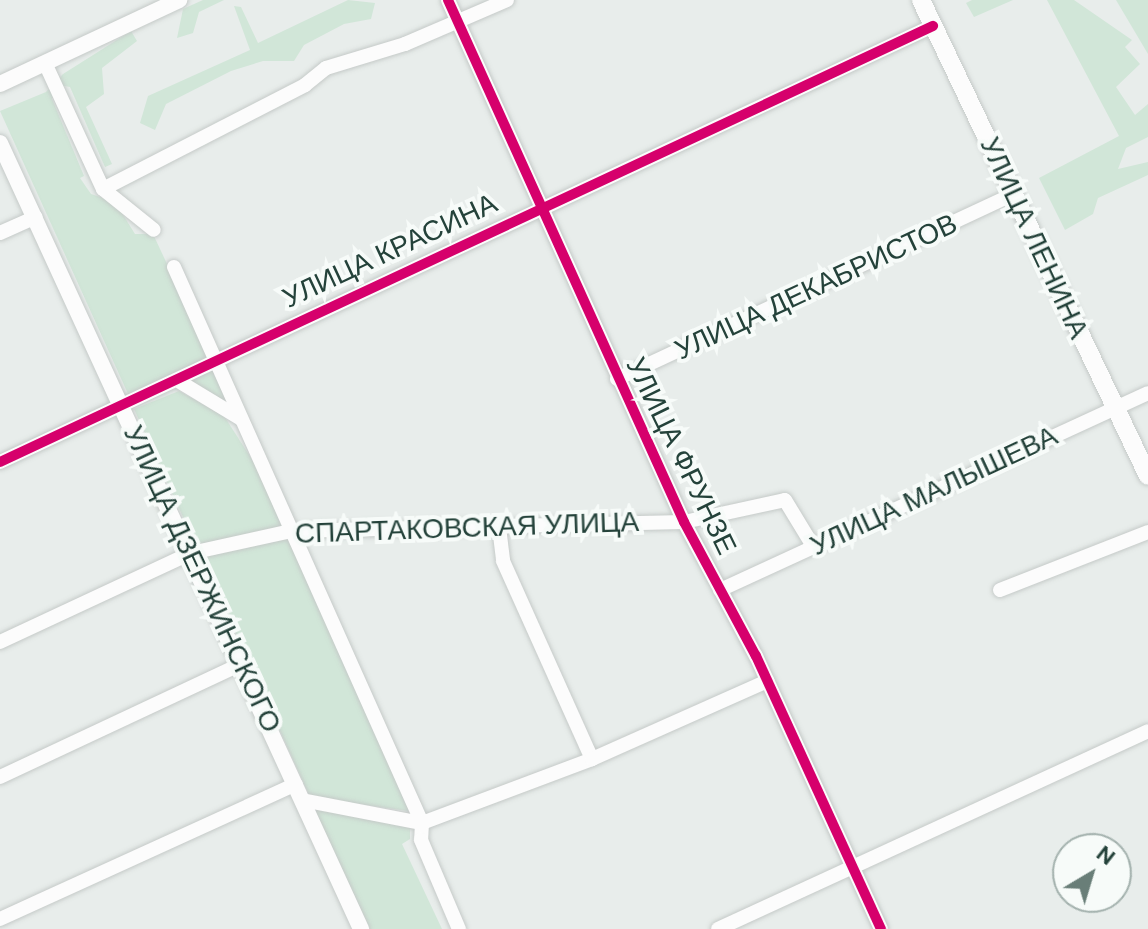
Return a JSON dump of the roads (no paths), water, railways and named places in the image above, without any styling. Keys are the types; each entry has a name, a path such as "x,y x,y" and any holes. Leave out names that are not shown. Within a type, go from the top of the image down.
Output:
{"main road":[{"name":"УЛИЦА ЛЕНИНА","path":"921,0 1148,476"}],"street":[{"path":"0,84 179,0"},
{"name":"УЛИЦА ФРУНЗЕ","path":"448,0 617,379 684,522 767,681 881,929"},
{"path":"103,189 122,176 305,85 326,68 405,44 507,0"},
{"name":"УЛИЦА КРАСИНА","path":"0,462 180,382 215,361 538,207 933,26"},
{"path":"45,63 103,189 154,230"},
{"name":"УЛИЦА ДЗЕРЖИНСКОГО","path":"0,143 191,553 361,929"},
{"name":"УЛИЦА ДЕКАБРИСТОВ","path":"617,379 1014,194"},
{"path":"0,233 36,217"},
{"path":"174,267 422,823 421,840 459,929"},
{"path":"180,382 242,419"},
{"name":"УЛИЦА МАЛЫШЕВА","path":"720,590 1148,393"},
{"name":"СПАРТАКОВСКАЯ УЛИЦА","path":"0,642 191,553 291,531 684,522 785,500 813,546"},
{"path":"499,527 503,561 592,759"},
{"path":"1000,590 1148,532"},
{"path":"0,777 241,664"},
{"path":"0,919 299,792 422,823 592,759 767,681"},
{"path":"718,929 1148,731"}]}
